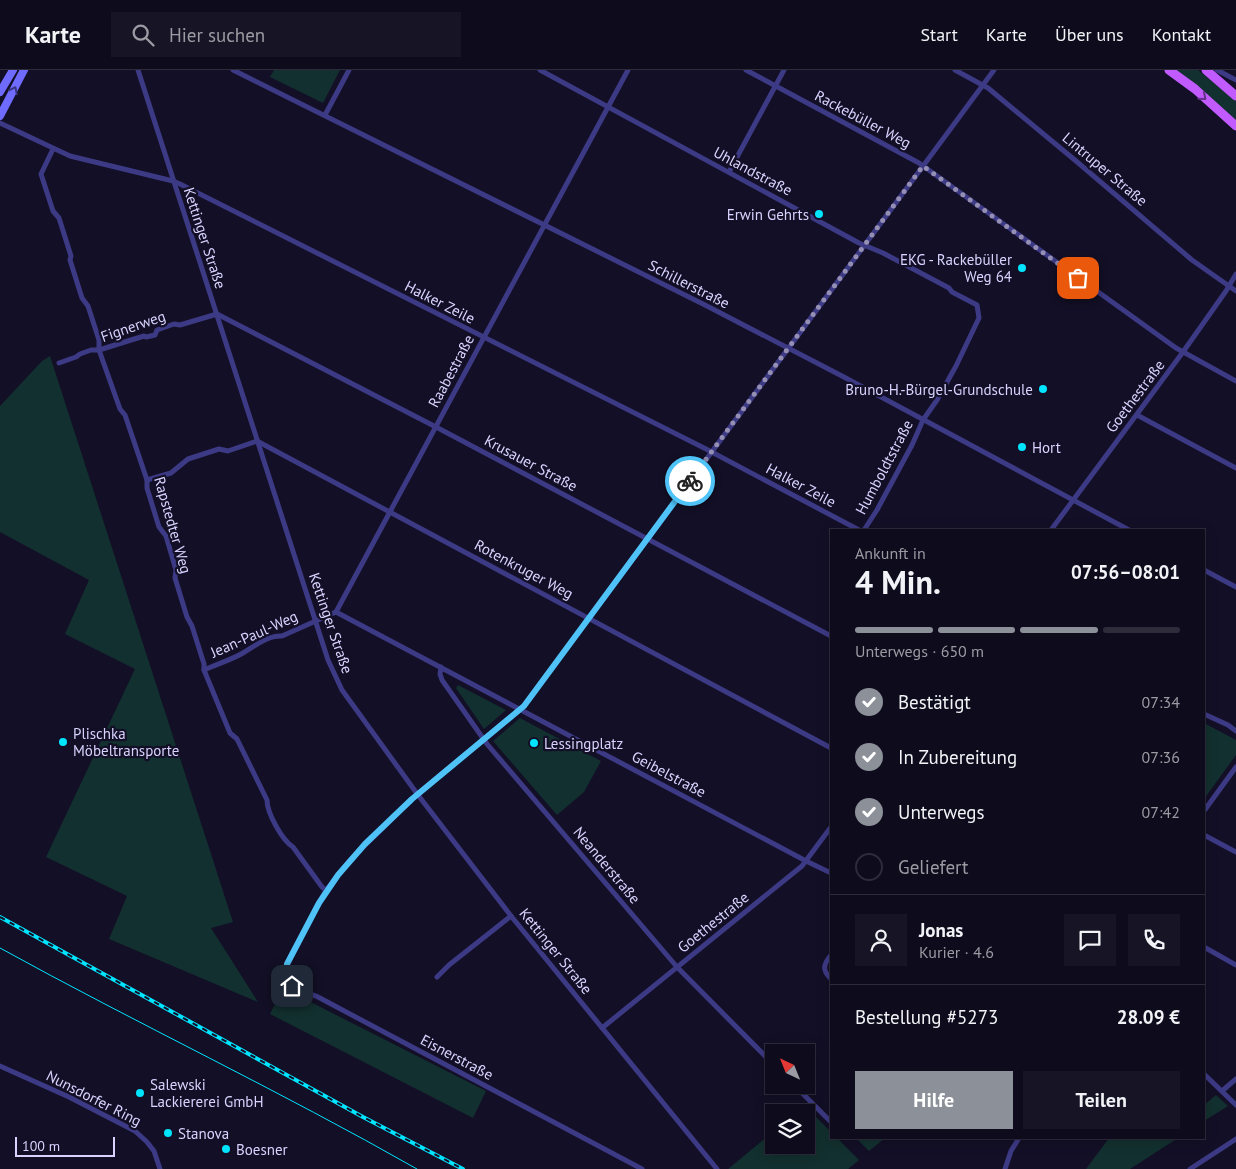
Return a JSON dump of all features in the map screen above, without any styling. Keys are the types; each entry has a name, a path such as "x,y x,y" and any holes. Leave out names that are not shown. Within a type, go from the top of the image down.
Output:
{"main road":[{"path":"0,92 13,70"},
{"path":"0,116 24,70"},
{"path":"1169,70 1195,89 1236,126"},
{"path":"1206,70 1236,96"}],"street":[{"name":"Kettinger Straße","path":"138,70 315,621 328,660 342,690 418,795 511,916 717,1169"},
{"name":"Schillerstraße","path":"233,70 788,348 1127,529"},
{"path":"325,115 349,70"},
{"name":"Uhlandstraße","path":"540,70 865,246 883,253 949,288 952,292 977,305 978,310"},
{"name":"Raabestraße","path":"336,612 628,70"},
{"name":"Rackebüller Weg","path":"746,70 923,166 1183,352 1236,381"},
{"path":"729,172 784,70"},
{"name":"Lintruper Straße","path":"955,70 983,85 1038,128 1192,260 1236,291"},
{"name":"Eisnerstraße","path":"642,1169 351,1014 292,986 288,981 286,968 326,890 365,844 418,795 524,706 994,70"},
{"path":"1216,70 1236,80"},
{"name":"Halker Zeile","path":"0,123 70,156 173,181 712,452 857,529"},
{"name":"Rapstedter Weg","path":"53,149 41,174 54,211 59,218 82,298 88,306 99,340 99,350 120,409 125,415 147,480 147,488 159,527 166,536 176,570 175,578 204,664 204,670 230,732 237,739 267,800 267,808 278,828 288,844 293,847 326,890"},
{"name":"Goethestraße","path":"1052,529 1183,352 1229,287 1236,274"},
{"name":"Humboldtstraße","path":"865,529 878,510 923,420 937,400 956,366 979,318 978,310"},
{"name":"Fignerweg","path":"59,363 91,350 99,350 155,334 157,330 174,324 180,325 217,314"},
{"name":"Krusauer Straße","path":"217,314 436,427 830,635"},
{"path":"1137,415 1236,468"},
{"path":"147,480 172,473 188,459 219,449 228,451 258,442"},
{"name":"Rotenkruger Weg","path":"258,442 830,747"},
{"path":"1205,571 1236,587"},
{"path":"315,621 336,612"},
{"name":"Geibelstraße","path":"336,612 830,873"},
{"name":"Jean-Paul-Weg","path":"204,670 244,652 253,645 276,635 282,636 315,621"},
{"name":"Neanderstraße","path":"441,667 440,674 442,680 483,739 677,967 765,1056"},
{"path":"1205,714 1228,725 1236,731"},
{"path":"1205,810 1236,767"},
{"name":"Goethestraße","path":"602,1028 806,861 830,828"},
{"path":"1205,836 1236,852"},
{"path":"437,977 449,965 511,916"},
{"path":"1205,948 1236,965"},
{"path":"830,956 825,962 824,967 825,972 830,978"},
{"name":"Nunsdorfer Ring","path":"0,1066 77,1101 135,1131 154,1151 160,1169"},
{"path":"1205,1075 1236,1105"},
{"path":"1222,1091 1236,1079"},
{"path":"803,1094 830,1121"},
{"path":"1190,1169 1236,1138"},
{"path":"1005,1169 1011,1151 1018,1139"}],"green space":[{"path":"274,70 340,70 323,103 270,77"},
{"path":"1175,70 1198,70 1236,101 1236,121"},
{"path":"50,356 233,922 211,928 258,1002 109,939 127,896 46,857 135,669 65,634 89,580 0,532 0,406 42,361"},
{"path":"458,685 506,710 484,729 456,688"},
{"path":"520,718 601,761 584,792 557,815 493,741"},
{"path":"1205,724 1236,740 1236,755 1205,798"},
{"path":"283,988 486,1091 473,1118 270,1014"},
{"path":"1216,1095 1228,1106 1205,1120 1205,1104"},
{"path":"815,1116 830,1131 830,1139 838,1139 859,1160 848,1169 728,1169 765,1138 765,1154 815,1154"},
{"path":"857,1139 884,1139 869,1151"},
{"path":"1108,1139 1176,1139 1130,1169 1086,1169"}],"tram line":[{"path":"0,948 313,1112 417,1169"}],"railway":[{"path":"0,917 363,1117 463,1169"}],"way so far":[{"path":"690,481 923,166 1078,278"}],"place":[{"name":"Erwin Gehrts","path":"819,214"},
{"name":"EKG - Rackebüller Weg 64","path":"1022,268"},
{"name":"Bruno-H.-Bürgel-Grundschule","path":"1043,389"},
{"name":"Hort","path":"1022,447"},
{"name":"Plischka Möbeltransporte","path":"63,742"},
{"name":"Lessingplatz","path":"534,743"},
{"name":"Salewski Lackiererei GmbH","path":"140,1093"},
{"name":"Stanova","path":"168,1133"},
{"name":"Boesner","path":"226,1149"}],"route":[{"path":"292,986 288,981 286,973 287,964 326,890 365,844 388,821 524,706 690,481"}]}
